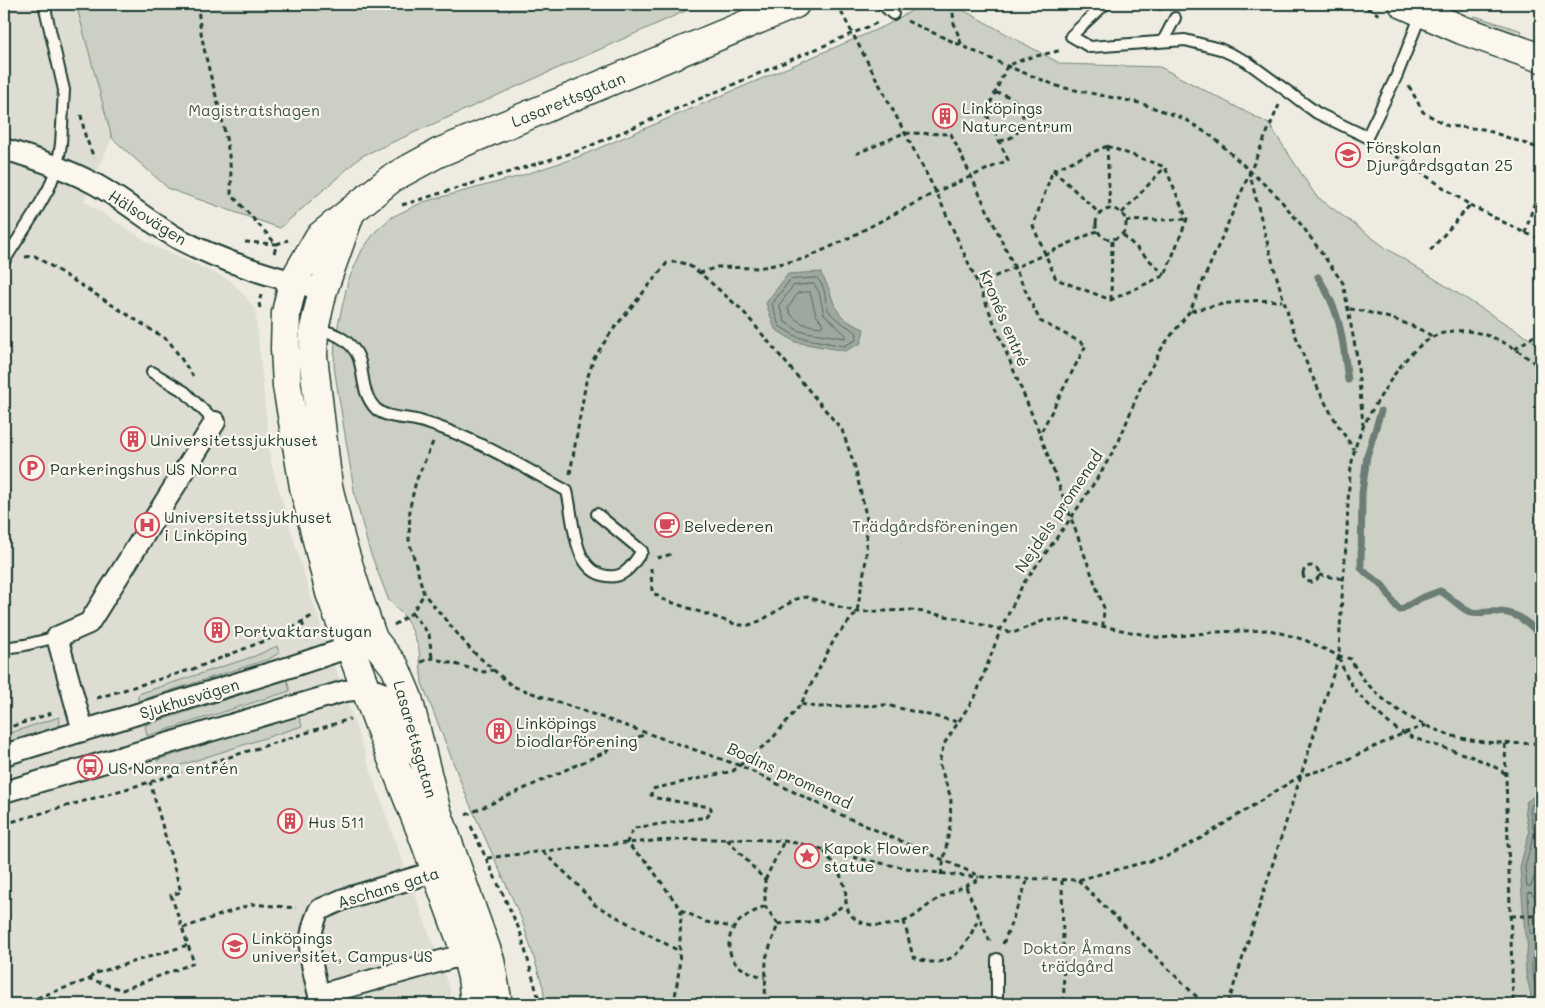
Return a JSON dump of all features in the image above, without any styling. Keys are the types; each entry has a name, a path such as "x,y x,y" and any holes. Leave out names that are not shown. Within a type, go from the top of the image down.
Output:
{"main road":[{"name":"Lasarettsgatan","path":"498,1004 490,960 446,869 366,690 380,633 316,544 304,487 287,386 286,313 293,282 319,237 392,178 438,154 795,4"},
{"path":"1412,8 1462,30 1541,58"},
{"name":"Lasarettsgatan","path":"351,211 323,290 314,329 313,356 328,486 341,541 408,698 449,808 446,869 472,977 475,1004"}],"street":[{"name":"Hälsovägen","path":"4,149 57,167 94,183 160,228 210,254 323,290"},
{"path":"83,731 57,637 89,623 215,422"},
{"name":"Sjukhusvägen","path":"4,755 83,731 380,633"},
{"path":"4,792 326,696 345,691 366,690"},
{"name":"Lasarettsgatan","path":"366,690 383,692 389,698 449,808"},
{"name":"Aschans gata","path":"446,869 344,899 319,910 311,927 308,942 319,995 466,954"}],"lane":[{"path":"4,261 36,211 57,167 61,144 64,90 44,4"},
{"path":"882,4 893,14"},
{"path":"1105,4 1071,36 1090,47 1111,47 1185,40 1220,49 1246,61 1317,112 1367,137 1397,75 1412,8"},
{"path":"1163,41 1175,18"},
{"path":"314,329 331,332 344,339 356,353 368,398 378,410 394,417 417,420 474,440 567,491 576,536 587,566 602,575 620,575 625,573 642,551 597,514"},
{"path":"152,372 185,392 215,422"},
{"path":"4,648 25,646 57,637"},
{"path":"997,1004 998,958"}],"path":[{"path":"198,4 200,32 228,141 232,172 231,194 277,244"},
{"name":"Kronés entré","path":"836,4 936,192 978,284 1040,434 1104,608 1103,625"},
{"path":"952,4 954,23 962,46"},
{"path":"893,14 962,46 1060,87 1140,103 1185,119 1214,138 1277,196 1344,283 1350,308 1357,357 1363,426"},
{"path":"398,207 468,183 578,152 851,32"},
{"path":"700,273 717,267 758,268 804,258 839,243 936,192 1008,160 986,113 1008,66 1024,59 1068,48 1090,47"},
{"path":"1397,75 1408,84 1423,112 1448,126 1483,129 1541,149"},
{"name":"Nejdels promenad","path":"941,875 950,826 952,798 939,763 944,744 976,695 1000,631 1023,584 1071,518 1119,440 1141,386 1163,346 1190,311 1249,171 1286,90"},
{"path":"995,93 1006,94 1016,99 1023,114 1022,124 1017,133 1009,140 1000,141"},
{"path":"80,109 92,156 100,162"},
{"path":"856,154 904,133 951,134 1040,322 1086,346 1040,434"},
{"path":"1367,137 1470,205 1541,239"},
{"path":"1107,146 1110,209"},
{"path":"1107,146 1165,167 1187,219 1166,275 1111,300 1056,279 1034,226 1053,170 1107,146"},
{"path":"1122,213 1165,167"},
{"path":"1053,170 1100,214"},
{"path":"1249,171 1282,301 1312,376 1335,422 1355,449"},
{"path":"1525,233 1541,182"},
{"path":"1429,252 1470,205"},
{"path":"1110,209 1122,213 1126,221 1123,235 1112,240 1106,239 1097,231 1095,225 1100,214 1110,209"},
{"path":"1126,221 1187,219"},
{"path":"978,284 1014,266 1097,231"},
{"path":"1123,235 1166,275"},
{"path":"237,240 277,244 293,238"},
{"path":"1111,300 1112,240"},
{"path":"262,313 259,303 277,244"},
{"path":"18,253 26,258 35,256 169,341 195,380"},
{"path":"567,491 586,382 594,358 612,331 667,263 678,261 689,264 742,310 842,430 855,467 866,520 866,560 856,612 835,638 801,704 772,739 733,771 652,789 651,795 656,798 710,807 712,811 707,817 634,828 627,842"},
{"path":"1190,311 1227,302 1254,299 1282,301"},
{"path":"1350,308 1420,328 1433,337"},
{"path":"1515,349 1541,331"},
{"path":"1228,1004 1339,656 1355,449 1363,426 1393,376 1410,355 1433,337 1449,332 1472,332 1489,336 1515,349 1541,369"},
{"name":"Bodins promenad","path":"442,428 428,449 416,481 410,506 409,540 424,594 465,644 512,686 741,766 837,813 982,877 1078,880 1168,856 1203,837 1300,776 1329,768 1404,733 1427,725"},
{"path":"652,559 652,592 672,604 738,625 749,625 762,620 796,599 806,597 856,612 912,610 956,618 1013,633 1045,620 1071,620 1161,638 1215,632 1270,630 1305,640 1339,656 1352,659 1358,674 1396,708 1427,725 1453,736 1505,744 1541,743"},
{"path":"1313,566 1318,570 1319,576 1316,581 1309,583 1303,579 1302,572 1306,567 1313,566"},
{"path":"1319,576 1344,578"},
{"path":"380,633 412,613 424,594"},
{"path":"412,613 429,634 432,658 484,672 493,670"},
{"path":"192,669 279,635 315,615"},
{"path":"1339,656 1345,676 1357,694 1404,733 1476,758 1493,765 1506,774"},
{"path":"801,704 816,707 886,705 958,722"},
{"path":"4,824 150,782 354,718"},
{"path":"466,815 646,734"},
{"path":"1505,744 1513,1004"},
{"path":"90,979 122,990 194,963 171,895 181,892 150,782"},
{"path":"449,808 466,815 488,858 520,930 540,1004"},
{"path":"488,858 627,842 727,839 784,841 941,875 982,877"},
{"path":"727,839 765,880"},
{"path":"778,924 765,906 765,880 784,841"},
{"path":"627,842 647,862 681,910 706,922 732,927"},
{"path":"824,850 840,873 845,889 845,903 850,915 860,922 878,925 904,921 933,902 966,887 982,877"},
{"path":"543,851 575,882 595,905 679,951"},
{"path":"998,958 1028,879"},
{"path":"1062,880 1064,1004"},
{"path":"1078,880 1204,1004"},
{"path":"966,887 998,958"},
{"path":"778,924 793,922 808,924 822,920 845,903"},
{"path":"183,928 252,904 319,910"},
{"path":"765,906 744,917 732,927 729,940 730,956 740,967 765,978"},
{"path":"674,1004 679,970 681,910"},
{"path":"1511,916 1541,916"},
{"path":"904,921 913,958 927,963 940,964 957,955 970,940 980,918"},
{"path":"764,1004 766,958 778,924"},
{"path":"20,1004 90,979 93,974 188,944"}],"shaded area":[{"name":"Universitetssjukhuset i Linköping","path":"4,4 76,4 112,138 84,201 154,246 230,280 255,308 271,463 308,588 395,841 450,989 451,1004 4,1004"}],"green space":[{"name":"Magistratshagen","path":"76,4 701,4 362,156 280,228 169,189 112,138"},
{"name":"Trädgårdsföreningen","path":"923,4 952,4 1061,64 1160,67 1269,124 1316,196 1386,248 1541,346 1541,1004 545,1004 543,987 522,920 468,800 422,683 419,649 412,630 403,615 389,601 369,549 355,496 334,367 335,338 348,281 362,250 376,231 392,217 423,202 517,177 578,157 885,26"},
{"path":"1475,16 1522,31 1520,38 1473,20"},
{"path":"277,646 279,653 269,659 138,701 138,695 141,693 255,656"},
{"path":"287,680 290,691 147,736 145,725"},
{"path":"298,714 302,726 169,769 161,768 157,760"},
{"path":"59,717 60,725 56,728 4,744 4,735"}],"water":[{"path":"820,272 838,312 844,318 864,329 861,343 845,351 795,342 775,329 766,303 788,274"},
{"path":"1536,795 1541,796 1541,847 1538,855 1541,861 1541,878 1537,881 1536,890 1541,899 1541,933 1537,942 1537,951 1541,954 1541,1004 1530,1004 1531,996 1526,967 1527,940 1525,935 1520,867 1529,833 1525,810 1526,802"}],"waterway":[{"path":"1318,277 1332,303 1340,327 1348,380"},
{"path":"1381,411 1367,456 1362,493 1361,567 1363,570 1383,586 1400,610 1421,598 1440,591 1472,613 1504,612 1518,616 1541,636"}],"place":[{"name":"Linköpings Naturcentrum","path":"945,116"},
{"name":"Förskolan Djurgårdsgatan 25","path":"1348,155"},
{"name":"Universitetssjukhuset","path":"133,439"},
{"name":"Parkeringshus US Norra","path":"32,468"},
{"name":"Universitetssjukhuset i Linköping","path":"147,525"},
{"name":"Belvederen","path":"667,525"},
{"name":"Portvaktarstugan","path":"217,630"},
{"name":"Linköpings biodlarförening","path":"499,731"},
{"name":"US Norra entrén","path":"90,767"},
{"name":"Hus 511","path":"290,821"},
{"name":"Kapok Flower statue","path":"807,856"},
{"name":"Linköpings universitet, Campus US","path":"235,946"}],"park label":[{"name":"Doktor Åmans trädgård","path":"1077,956"}]}
